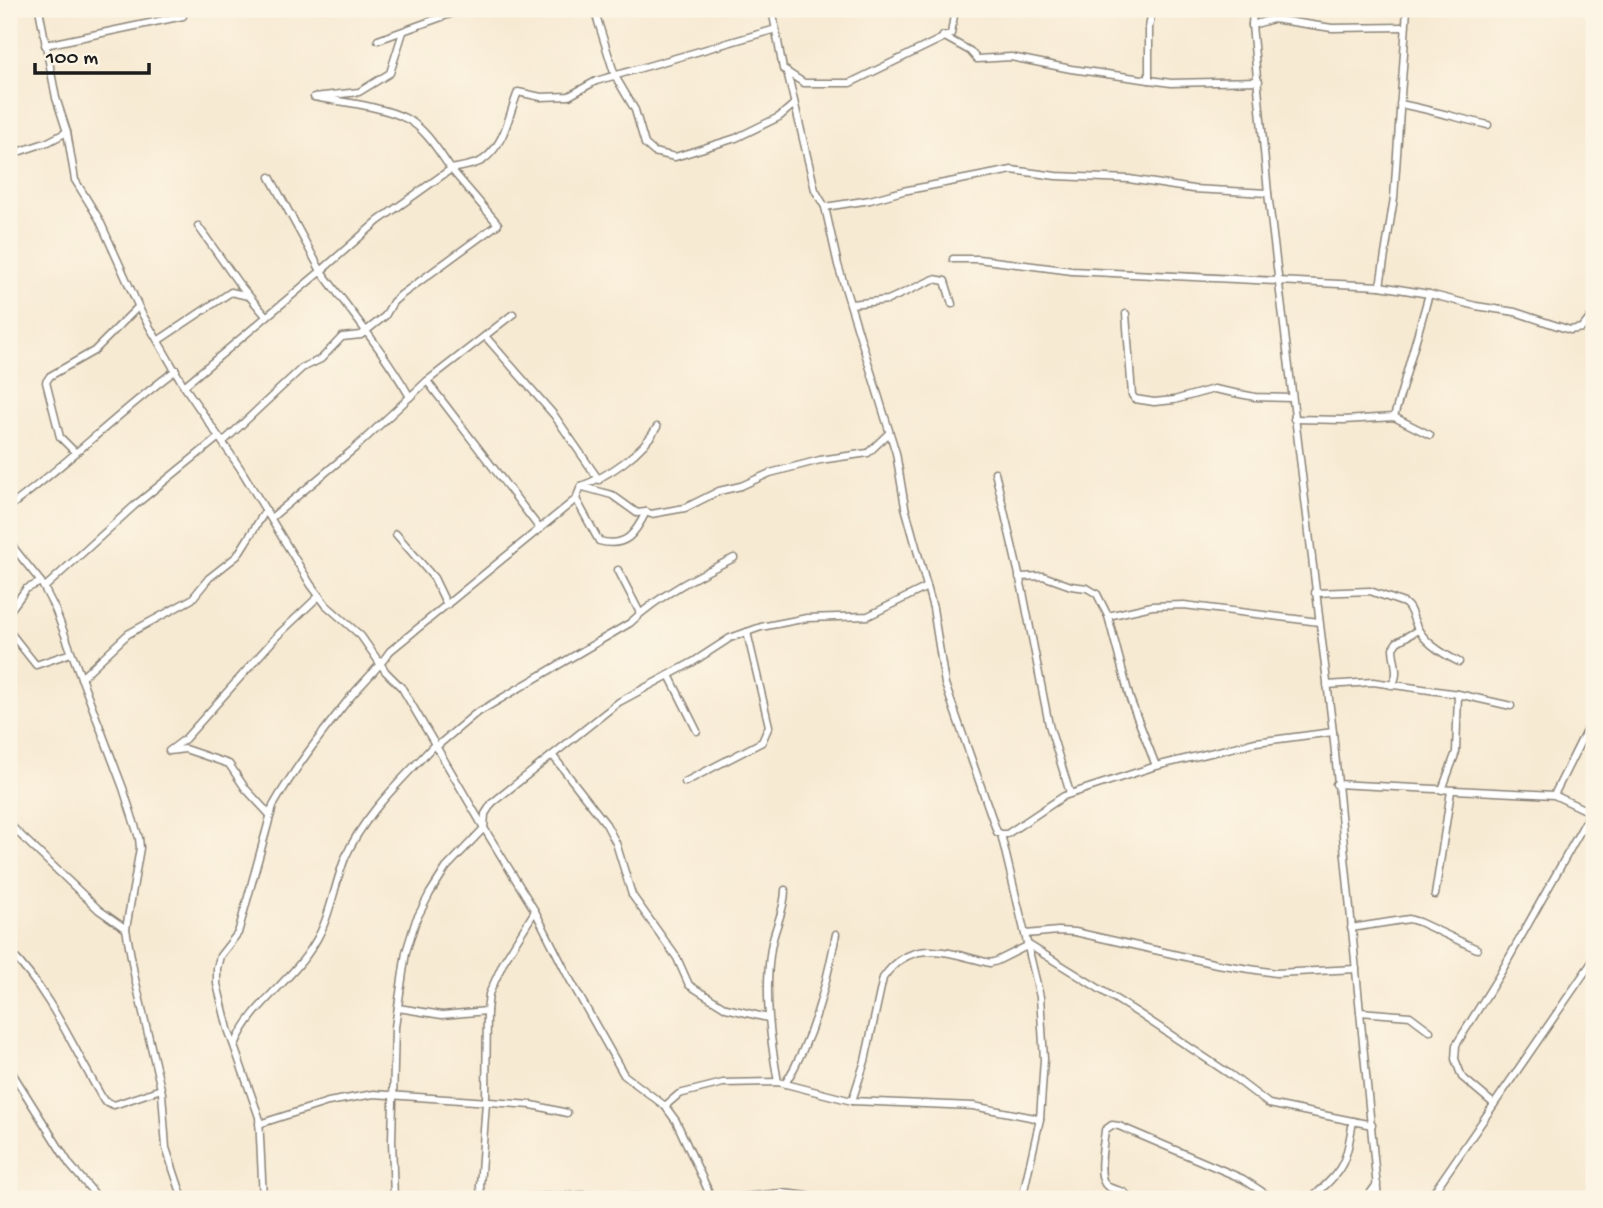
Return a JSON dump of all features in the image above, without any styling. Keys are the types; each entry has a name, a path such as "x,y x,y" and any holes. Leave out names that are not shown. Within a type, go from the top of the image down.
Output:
{"street":[{"path":"39,9 75,180 99,219 138,307 184,386 319,596 361,636 402,688 535,911 624,1075 665,1106 676,1121 712,1199"},
{"path":"378,40 464,9"},
{"path":"594,9 615,76 635,110 645,144 662,155 675,157 736,138 779,117 793,105"},
{"path":"772,9 783,69 804,83 850,83 928,47 943,36 951,34 955,9"},
{"path":"1149,80 1149,28 1152,9"},
{"path":"1253,9 1252,25 1268,193 1333,732 1378,1199"},
{"path":"1380,286 1394,198 1407,9"},
{"path":"45,46 183,16"},
{"path":"1252,25 1273,19 1332,28 1404,27"},
{"path":"184,386 378,220 451,169 482,161 505,137 507,120 518,92 541,97 569,96 596,81 776,29"},
{"path":"9,612 26,589 42,585 134,506 221,440 302,368 321,359 342,337 356,337 366,331 385,316 393,302 401,295 498,224 451,169 429,138 408,119 369,107 314,97 359,92 390,73 404,32"},
{"path":"943,36 970,51 977,59 1011,57 1071,69 1171,83 1259,81"},
{"path":"787,71 815,190 825,207 895,453 905,507 928,587 945,684 996,832 1007,834 1070,793 1156,766 1255,742 1333,732"},
{"path":"1400,104 1447,113 1459,119 1488,125"},
{"path":"9,155 48,142 67,132"},
{"path":"825,207 1012,170 1268,193"},
{"path":"270,177 321,271 386,356 410,397"},
{"path":"198,226 266,316"},
{"path":"953,259 978,259 1072,271 1380,286 1515,312 1570,330 1582,328 1594,313"},
{"path":"851,304 888,300 934,279 945,281 952,304"},
{"path":"159,340 231,292 250,297"},
{"path":"1394,417 1429,294"},
{"path":"75,452 60,437 46,382 50,376 94,351 138,307"},
{"path":"271,518 355,448 427,381 513,314"},
{"path":"1126,314 1132,395 1135,399 1154,402 1174,400 1214,389 1255,397 1292,398"},
{"path":"485,336 554,415 599,480"},
{"path":"9,507 44,481 149,389 176,370"},
{"path":"427,381 540,529"},
{"path":"1294,419 1394,417 1430,435"},
{"path":"581,486 599,480 649,441 657,427"},
{"path":"581,486 612,495 637,513 651,514 685,508 719,491 741,486 770,473 820,460 869,453 888,434"},
{"path":"995,472 1049,725 1070,793"},
{"path":"263,1199 259,1124 255,1102 217,984 217,968 220,956 238,933 270,815 282,789 349,698 382,665 390,651 576,499 581,486"},
{"path":"576,499 599,541 614,545 637,530 646,512"},
{"path":"81,678 128,634 192,599 209,578 237,556 266,510"},
{"path":"396,534 434,578 447,605"},
{"path":"9,542 42,585 55,609 123,788 139,838 127,929 135,979 161,1089 166,1148 183,1199"},
{"path":"235,1046 248,1021 313,947 345,858 356,837 379,806 435,746 474,714 630,623 640,613 704,573 734,558"},
{"path":"618,570 640,613"},
{"path":"1019,577 1043,576 1070,586 1087,588 1097,594 1108,616 1127,689 1156,766"},
{"path":"394,1199 395,1027 406,952 416,920 446,868 484,828 485,814 492,803 619,702 693,662 720,642 761,627 807,618 868,616 928,587"},
{"path":"1315,593 1370,591 1408,606 1418,630 1444,655 1460,662"},
{"path":"270,815 245,788 229,764 185,749 169,751 185,739 278,635 319,596"},
{"path":"1108,616 1152,606 1184,605 1319,622"},
{"path":"1391,685 1396,676 1393,648 1397,642 1418,630"},
{"path":"9,631 36,665 71,653"},
{"path":"685,782 755,747 762,742 769,726 747,632"},
{"path":"669,675 697,731"},
{"path":"1327,685 1362,682 1391,685 1458,694 1511,706"},
{"path":"1442,790 1456,752 1458,694"},
{"path":"1554,795 1594,715"},
{"path":"553,756 606,824 616,843 632,895 677,958 689,985 726,1008 768,1018"},
{"path":"1336,784 1554,795 1593,813 1456,1045 1455,1059 1462,1077 1494,1104"},
{"path":"1435,895 1451,791"},
{"path":"9,824 99,910 127,929"},
{"path":"1001,834 1040,997 1044,1059 1040,1119 1023,1199"},
{"path":"778,1082 768,1018 772,944 785,902 785,890"},
{"path":"535,911 504,961 489,994 480,1186 484,1199 586,1195 681,1199"},
{"path":"1351,928 1409,919 1477,949"},
{"path":"1026,934 1075,932 1217,964 1276,973 1356,969"},
{"path":"785,1084 801,1058 825,987 836,934"},
{"path":"852,1101 865,1062 883,978 891,967 912,952 942,952 990,963 1029,945"},
{"path":"1029,945 1139,1013 1269,1104 1372,1125"},
{"path":"9,951 46,998 80,1054 104,1101 114,1105 161,1089"},
{"path":"1429,1199 1591,969 1594,959"},
{"path":"398,1008 442,1015 487,1011"},
{"path":"1360,1012 1410,1016 1430,1031"},
{"path":"9,1068 70,1165 99,1199"},
{"path":"665,1106 679,1094 723,1083 778,1082 852,1101 981,1107 1040,1119"},
{"path":"259,1124 328,1102 374,1094 532,1105 567,1113"},
{"path":"1311,1199 1338,1174 1343,1165 1353,1122"},
{"path":"1130,1199 1122,1190 1108,1187 1100,1174 1105,1130 1112,1125 1243,1179 1273,1199"},
{"path":"1366,1199 1377,1184"},
{"path":"723,1199 782,1193 835,1199"}]}
